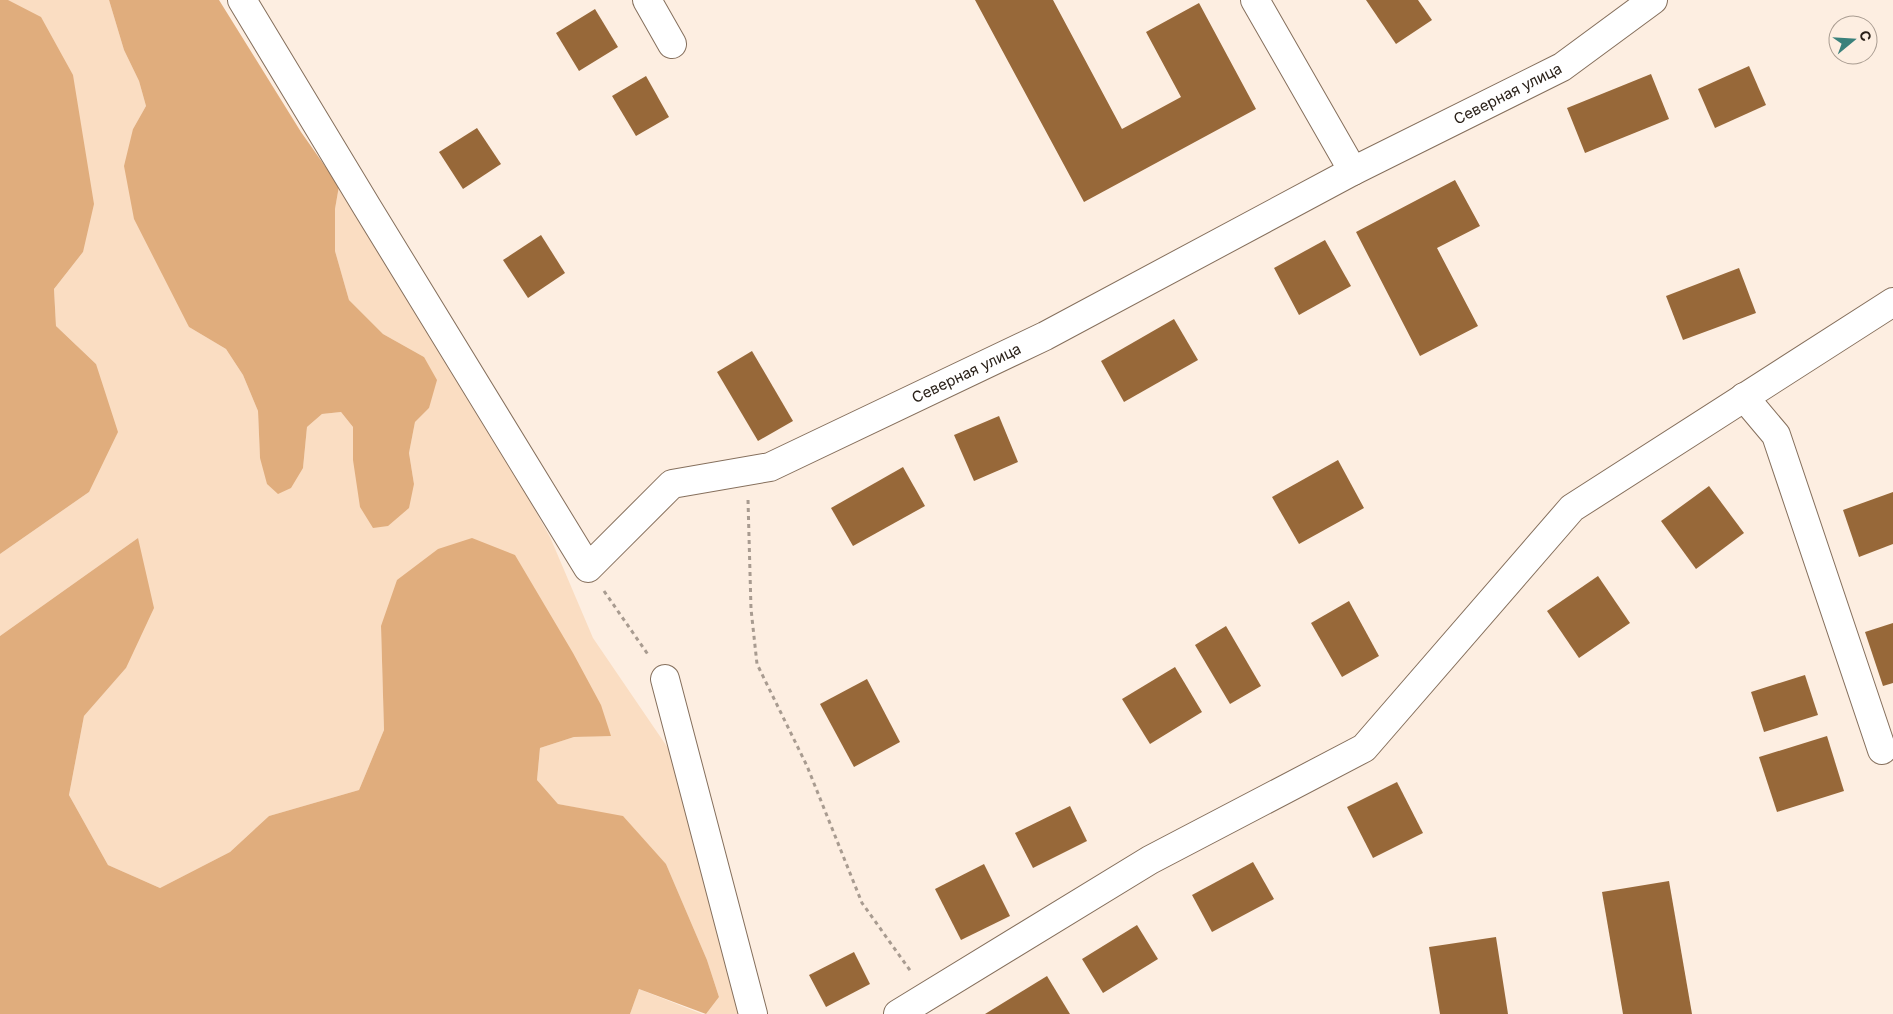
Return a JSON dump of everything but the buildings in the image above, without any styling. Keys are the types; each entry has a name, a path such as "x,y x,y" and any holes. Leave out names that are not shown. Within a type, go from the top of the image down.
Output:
{"street":[{"path":"242,0 588,568"},
{"path":"647,0 672,44"},
{"path":"1255,0 1353,170"},
{"name":"Северная улица","path":"588,568 672,484 770,467 1045,336 1353,170 1562,67 1653,0"},
{"path":"898,1014 1150,860 1364,748 1572,508 1893,302"},
{"path":"1744,397 1776,434 1882,750"},
{"path":"665,679 753,1014"}],"path":[{"path":"747,471 751,609 757,664 807,766 862,903 928,996"},
{"path":"588,568 665,679"}],"shaded area":[{"path":"0,0 8,0 41,17 73,75 94,204 83,252 54,289 56,326 96,364 118,432 89,492 0,554"},
{"path":"8,0 109,0 124,50 139,81 146,106 133,129 189,327 226,349 243,375 258,411 260,458 303,468 307,427 322,414 341,412 353,427 353,460 414,484 409,453 415,422 429,408 424,357 383,334 349,300 335,251 335,209 339,186 461,379 550,537 593,638 670,751 765,1014 706,1014 719,997 707,960 666,864 623,817 558,804 537,780 540,748 574,737 610,735 381,626 384,730 359,790 269,816 230,852 160,888 108,865 69,795 84,716 126,668 138,538 0,636 0,554 89,492 96,364 56,326 54,289 83,252"},
{"path":"109,0 219,0 301,132 339,186 335,209 335,251 349,300 383,334 424,357 437,380 429,408 415,422 409,453 414,484 409,508 388,526 373,528 360,507 353,460 353,427 341,412 322,414 307,427 303,468 291,488 278,494 267,484 260,458 258,411 243,375 226,349 189,327 134,219 124,166 133,129 146,106 139,81 124,50"},
{"path":"138,538 154,608 126,668 84,716 69,795 108,865 160,888 230,852 269,816 359,790 384,730 381,626 397,580 438,549 472,538 515,555 573,653 601,705 611,736 574,737 540,748 537,780 558,804 623,816 666,864 707,960 719,997 706,1014 639,989 630,1014 0,1014 0,636"},
{"path":"639,989 702,1014 630,1014"}]}
